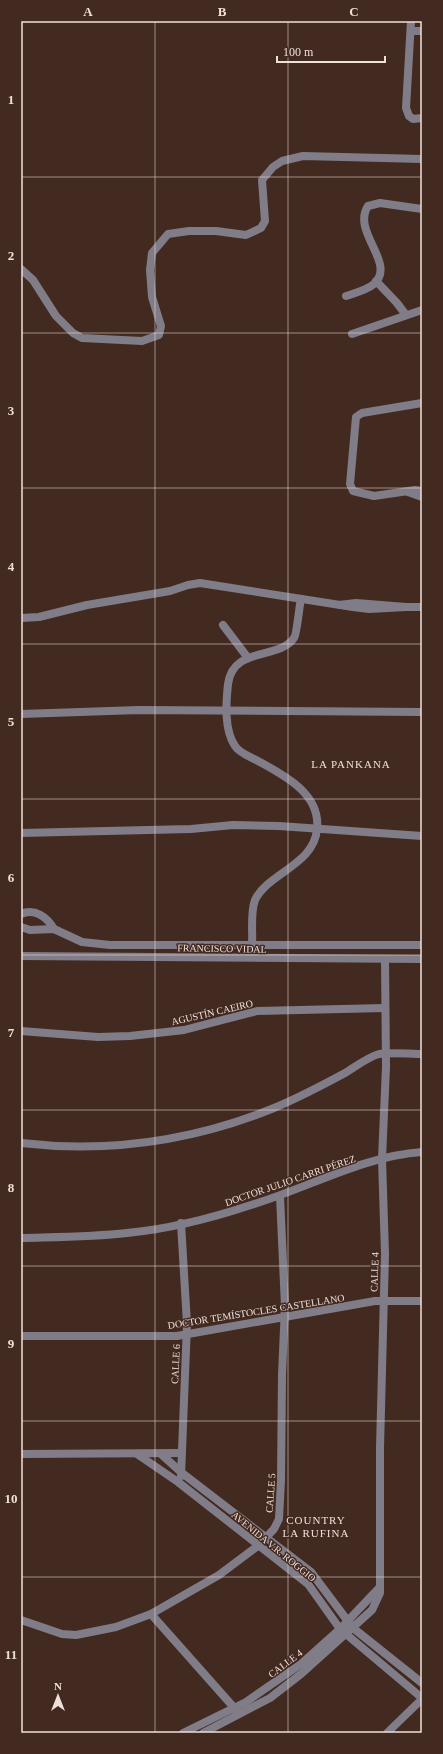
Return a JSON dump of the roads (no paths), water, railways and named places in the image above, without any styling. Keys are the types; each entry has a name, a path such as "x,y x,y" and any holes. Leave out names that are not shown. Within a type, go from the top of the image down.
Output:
{"street":[{"path":"411,21 407,113 413,119 422,118"},
{"path":"411,31 422,31"},
{"path":"21,269 33,280 56,316 73,333 82,338 142,341 158,335 161,326 152,297 150,270 152,254 168,234 196,231 246,235 261,228 265,220 262,180 273,167 282,161 303,156 422,159"},
{"path":"346,296 369,288 380,275 380,262 365,229 363,218 366,209 371,204 375,203 422,209"},
{"path":"376,281 406,315"},
{"path":"352,334 422,310"},
{"path":"422,403 362,413 356,417 351,488 357,493 368,496 422,490"},
{"path":"407,492 422,497"},
{"path":"21,618 39,617 87,605 170,591 194,583 339,604 356,603 422,607"},
{"path":"252,946 253,910 256,899 260,893 303,858 316,837 318,830 313,805 306,793 271,768 242,753 235,746 229,730 227,710 230,679 237,667 248,658 286,645 294,638 301,599"},
{"path":"223,625 248,658"},
{"path":"21,714 139,710 422,712"},
{"path":"21,833 200,828 233,825 279,826 318,830 422,836"},
{"path":"21,914 27,912 40,914 49,921 54,929"},
{"path":"21,927 30,930 54,929 78,941 92,944 252,946 422,945"},
{"name":"FRANCISCO VIDAL","path":"21,956 422,959"},
{"name":"CALLE 4","path":"203,1733 270,1698 350,1625 376,1605 381,1586 380,1448 382,1300 385,1254 382,1159 386,1054 385,959"},
{"name":"AGUSTÍN CAEIRO","path":"21,1032 98,1037 130,1036 184,1030 257,1011 385,1008"},
{"path":"21,1143 54,1147 108,1146 155,1141 194,1134 247,1118 316,1089 376,1055 422,1054"},
{"name":"DOCTOR JULIO CARRI PÉREZ","path":"21,1238 128,1233 181,1223 227,1213 280,1196 382,1159 422,1152"},
{"name":"CALLE 5","path":"21,1620 62,1634 76,1635 100,1632 151,1614 219,1575 266,1539 277,1524 280,1510 282,1375 285,1317 285,1269 280,1196"},
{"name":"CALLE 6","path":"178,1482 182,1473 181,1453 187,1335 181,1223"},
{"name":"DOCTOR TEMÍSTOCLES CASTELLANO","path":"21,1336 170,1337 382,1300 422,1301"},
{"path":"21,1454 181,1453"},
{"name":"AVENIDA V.R. ROGGIO","path":"137,1454 178,1482 308,1584 343,1632 422,1698"},
{"name":"AVENIDA V.R. ROGGIO","path":"161,1454 182,1473 266,1539 311,1572 350,1625 422,1683"},
{"path":"151,1614 239,1715"},
{"name":"CALLE 4","path":"183,1733 234,1708 266,1689 343,1632"},
{"path":"387,1733 422,1698"}],"district":[{"name":"LA PANKANA","path":"351,764"},
{"name":"COUNTRY LA RUFINA","path":"316,1526"}]}
